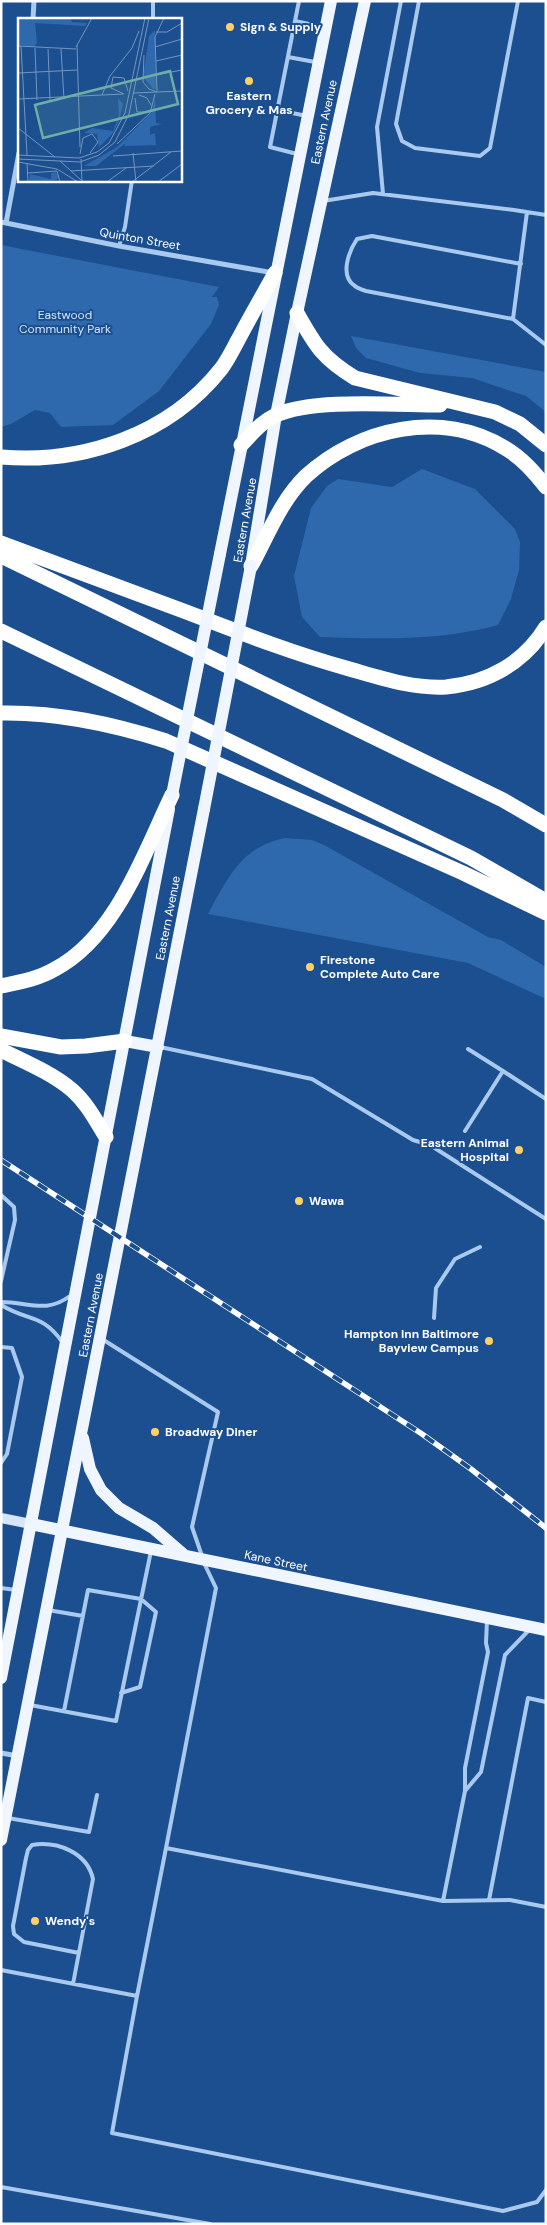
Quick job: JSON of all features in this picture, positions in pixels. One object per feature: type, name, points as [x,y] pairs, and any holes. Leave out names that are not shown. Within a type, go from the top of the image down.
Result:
[{"type":"highway","points":[[1,457],[24,459],[57,457],[92,450],[131,438],[166,419],[196,397],[222,368],[275,273]]},
{"type":"highway","points":[[297,313],[316,346],[334,365],[355,378],[495,412],[520,424],[546,445]]},
{"type":"highway","points":[[241,445],[259,426],[276,415],[300,407],[329,405],[467,405]]},
{"type":"highway","points":[[251,566],[287,499],[305,477],[332,455],[363,440],[399,429],[430,427],[460,431],[486,438],[506,448],[528,465],[546,487]]},
{"type":"highway","points":[[1,543],[271,644],[328,663],[419,686],[445,687],[463,684],[496,674],[521,658],[546,627]]},
{"type":"highway","points":[[1,556],[503,800],[546,825]]},
{"type":"highway","points":[[1,631],[472,858],[546,901]]},
{"type":"highway","points":[[1,712],[32,712],[81,719],[126,728],[166,740],[463,873],[546,913]]},
{"type":"highway","points":[[1,986],[32,980],[57,969],[80,951],[101,930],[121,900],[172,795]]},
{"type":"highway","points":[[1,1036],[61,1047],[125,1041]]},
{"type":"highway","points":[[1,1050],[49,1074],[73,1090],[106,1137]]},
{"type":"main road","name":"Eastern Avenue","points":[[1,1677],[172,795],[275,273],[331,1]]},
{"type":"main road","name":"Eastern Avenue","points":[[1,1840],[251,566],[276,415],[364,1]]},
{"type":"main road","points":[[125,1041],[158,1047]]},
{"type":"main road","points":[[82,1433],[90,1469],[101,1490],[119,1508],[153,1528],[185,1556]]},
{"type":"main road","name":"Kane Street","points":[[1,1518],[546,1630]]},
{"type":"street","points":[[33,18],[34,1]]},
{"type":"street","points":[[4,223],[18,158]]},
{"type":"street","name":"Quinton Street","points":[[4,223],[119,246],[275,273]]},
{"type":"street","points":[[1,1753],[18,1756]]},
{"type":"lane","points":[[152,18],[153,1]]},
{"type":"lane","points":[[299,1],[270,147],[300,155]]},
{"type":"lane","points":[[383,194],[377,127],[402,1]]},
{"type":"lane","points":[[419,1],[396,124],[402,141],[415,148],[480,156],[490,148],[518,1]]},
{"type":"lane","points":[[296,20],[326,27]]},
{"type":"lane","points":[[288,57],[318,63]]},
{"type":"lane","points":[[277,110],[307,116]]},
{"type":"lane","points":[[119,246],[125,227],[132,181]]},
{"type":"lane","points":[[321,201],[374,193],[546,216]]},
{"type":"lane","points":[[513,319],[527,212]]},
{"type":"lane","points":[[521,264],[372,236],[357,239],[350,250],[346,274],[354,286],[366,291],[513,319],[546,345]]},
{"type":"lane","points":[[158,1047],[312,1079],[412,1140],[430,1145],[546,1219]]},
{"type":"lane","points":[[468,1049],[546,1098]]},
{"type":"lane","points":[[465,1131],[503,1071]]},
{"type":"lane","points":[[1,1195],[14,1207],[15,1220],[1,1281]]},
{"type":"lane","points":[[434,1318],[436,1288],[455,1259],[480,1247]]},
{"type":"lane","points":[[1,1304],[17,1302],[44,1308],[61,1303],[76,1292]]},
{"type":"lane","points":[[1,1304],[14,1313],[41,1320],[54,1331],[65,1347]]},
{"type":"lane","points":[[101,1338],[218,1412],[192,1527],[203,1560],[216,1588],[112,2133],[503,2211],[537,2202],[546,2190]]},
{"type":"lane","points":[[1,1346],[12,1348],[22,1377],[8,1454],[1,1463]]},
{"type":"lane","points":[[28,1705],[116,1721],[152,1549]]},
{"type":"lane","points":[[1,1588],[18,1591]]},
{"type":"lane","points":[[64,1711],[88,1590],[141,1599],[156,1612],[140,1687],[121,1693]]},
{"type":"lane","points":[[47,1610],[83,1616]]},
{"type":"lane","points":[[443,1901],[465,1791],[465,1768],[488,1652],[486,1643],[487,1618]]},
{"type":"lane","points":[[465,1791],[481,1772],[505,1655],[532,1627]]},
{"type":"lane","points":[[488,1900],[528,1698],[546,1702]]},
{"type":"lane","points":[[6,1817],[89,1832],[97,1795]]},
{"type":"lane","points":[[73,1984],[79,1953],[93,1878],[84,1859],[74,1852],[62,1848],[32,1845],[28,1850],[26,1858],[13,1926],[14,1934],[24,1942],[79,1953]]},
{"type":"lane","points":[[166,1848],[443,1901],[510,1900],[546,1907]]},
{"type":"lane","points":[[1,1970],[137,1996]]},
{"type":"lane","points":[[1,2187],[210,2224]]},
{"type":"green space","name":"Eastwood Community Park","points":[[1,245],[219,287],[212,297],[217,297],[219,305],[211,324],[159,391],[113,425],[61,427],[50,413],[35,410],[11,424],[1,427]]},
{"type":"green space","points":[[351,336],[546,372],[546,412],[526,396],[472,378],[420,373],[366,358],[356,348]]},
{"type":"green space","points":[[422,469],[475,489],[515,529],[520,542],[519,570],[511,599],[498,625],[454,634],[409,638],[320,637],[302,617],[294,576],[311,508],[327,486],[338,479],[392,487]]},
{"type":"green space","points":[[285,838],[312,840],[324,845],[488,937],[501,940],[546,967],[546,999],[468,963],[208,914],[222,888],[247,857],[270,842]]},
{"type":"railway","points":[[1,1160],[422,1434],[471,1469],[546,1528]]},
{"type":"place","name":"Sign & Supply","points":[[230,27]]},
{"type":"place","name":"Eastern Grocery & Mas","points":[[249,81]]},
{"type":"place","name":"Firestone Complete Auto Care","points":[[310,967]]},
{"type":"place","name":"Eastern Animal Hospital","points":[[519,1150]]},
{"type":"place","name":"Wawa","points":[[299,1201]]},
{"type":"place","name":"Hampton Inn Baltimore Bayview Campus","points":[[489,1341]]},
{"type":"place","name":"Broadway Diner","points":[[155,1432]]},
{"type":"place","name":"Wendy's","points":[[35,1921]]}]
